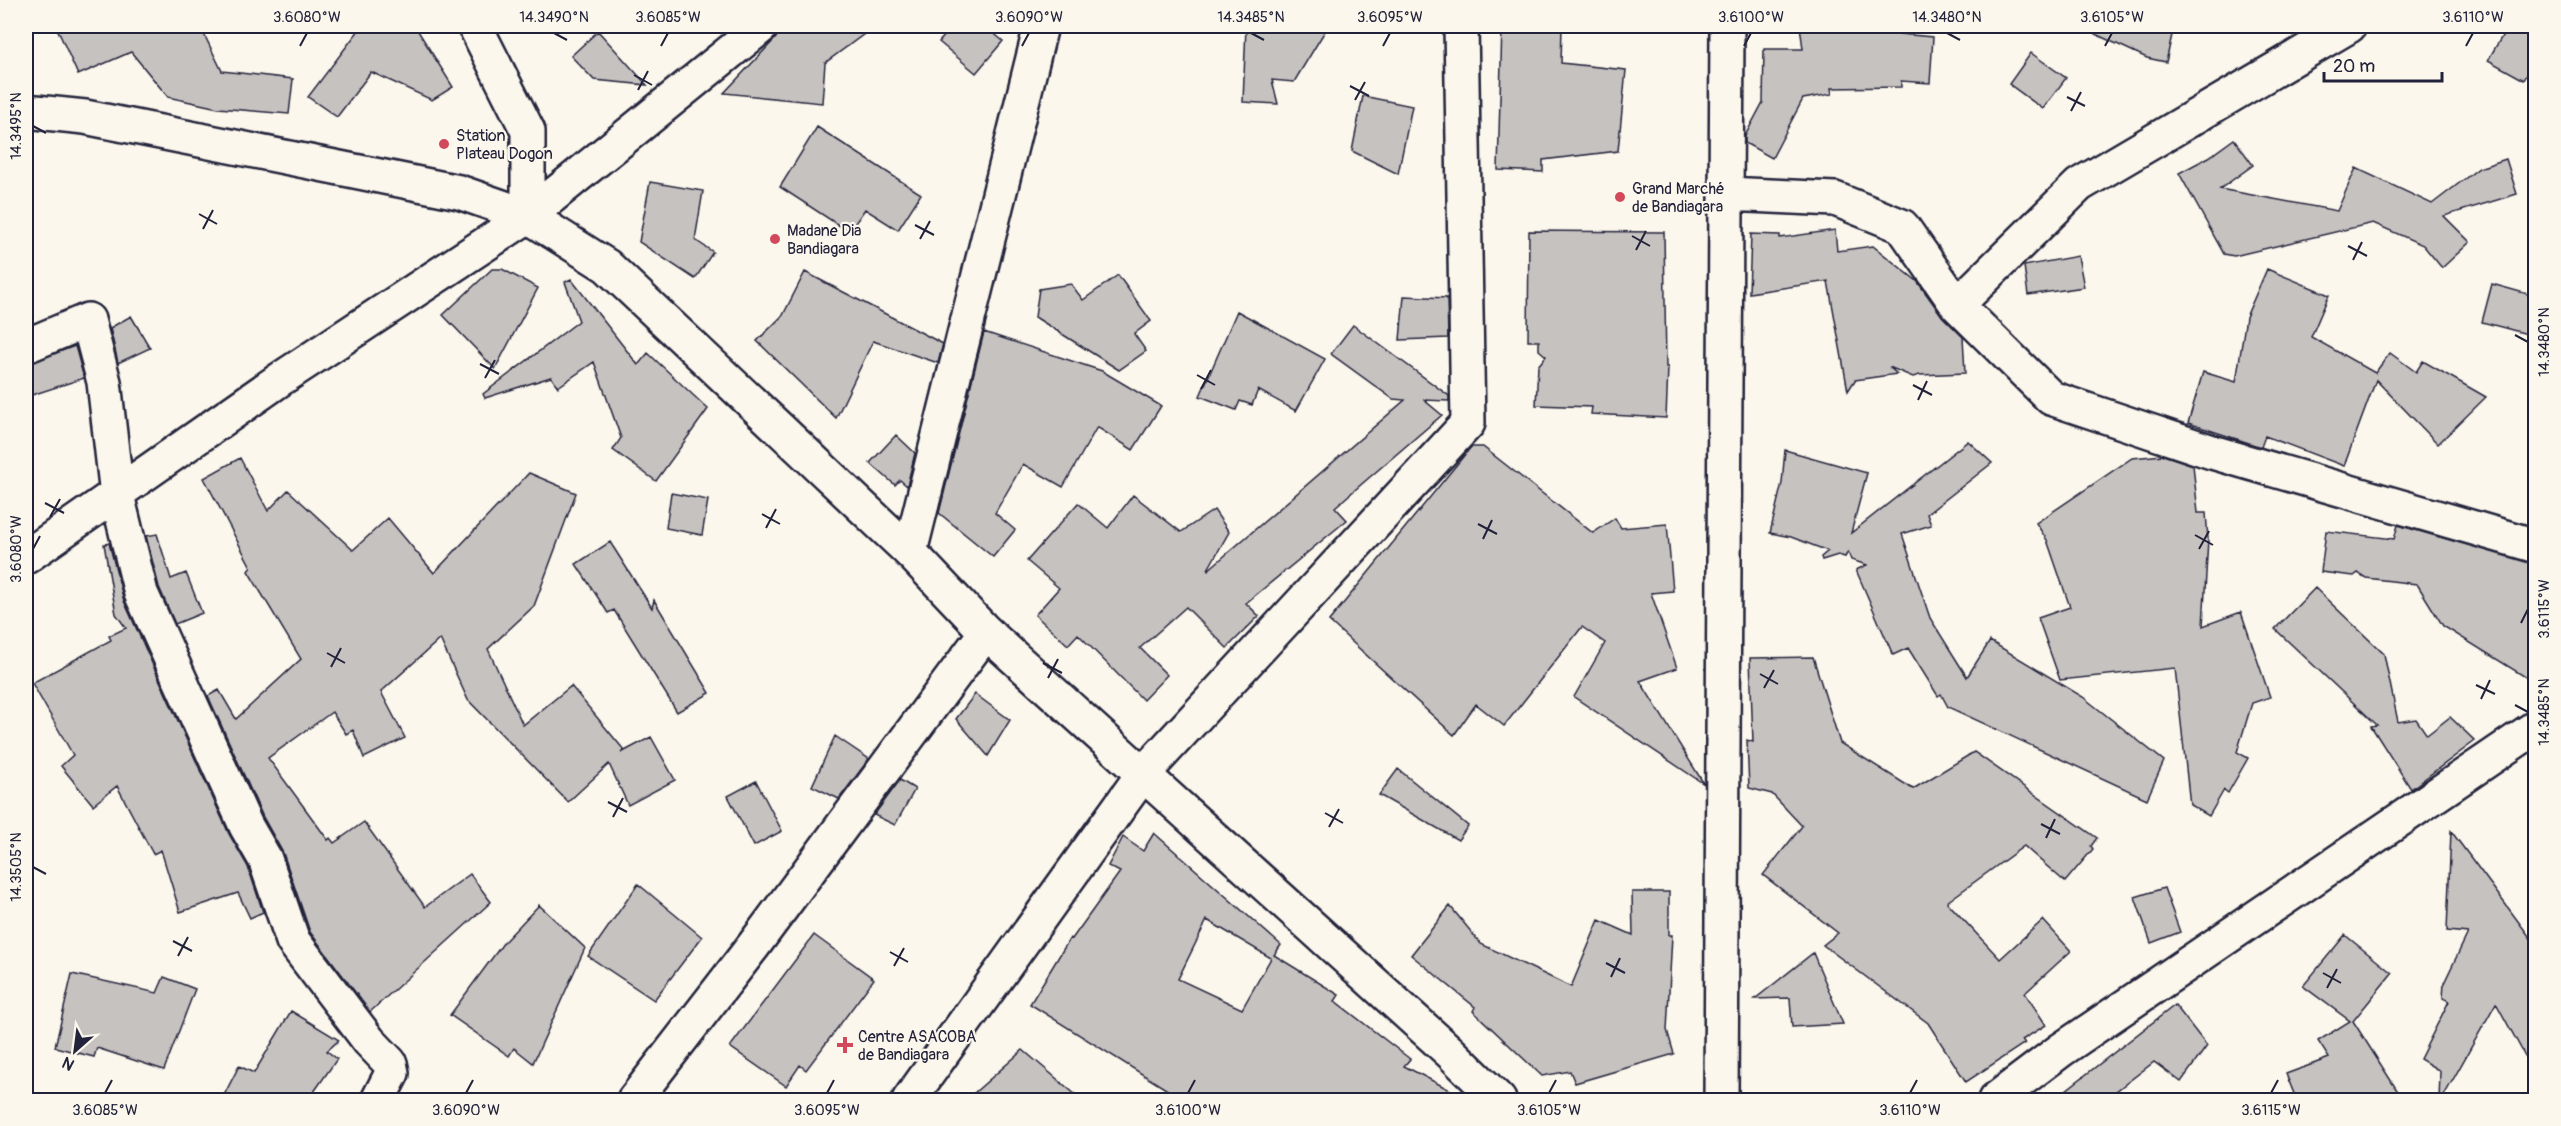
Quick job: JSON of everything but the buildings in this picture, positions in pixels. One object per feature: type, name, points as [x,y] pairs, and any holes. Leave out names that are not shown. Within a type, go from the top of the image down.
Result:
[{"type":"street","points":[[475,26],[528,131],[528,216]]},
{"type":"street","points":[[26,557],[282,378],[528,216],[762,26]]},
{"type":"street","points":[[910,552],[1041,26]]},
{"type":"street","points":[[909,1101],[1143,774],[1468,423],[1461,26]]},
{"type":"street","points":[[1721,1101],[1727,26]]},
{"type":"street","points":[[1957,306],[2079,185],[2349,26]]},
{"type":"street","points":[[26,111],[85,117],[459,192],[528,216],[607,266],[910,552],[986,632],[1441,1044],[1499,1101]]},
{"type":"street","points":[[1726,194],[1835,199],[1902,226],[1957,306],[2051,398],[2212,452],[2535,546]]},
{"type":"street","points":[[26,346],[88,320],[104,382],[117,495],[141,593],[246,826],[265,859],[293,941],[369,1041],[390,1063],[392,1073],[378,1101]]},
{"type":"street","points":[[634,1101],[754,945],[986,632]]},
{"type":"street","points":[[1995,1101],[2061,1050],[2535,727]]},
{"type":"place","name":"Station Plateau Dogon","points":[[444,144]]},
{"type":"place","name":"Grand Marché de Bandiagara","points":[[1620,197]]},
{"type":"place","name":"Madane Dia Bandiagara","points":[[775,239]]},
{"type":"place","name":"Centre ASACOBA de Bandiagara","points":[[845,1045]]}]
